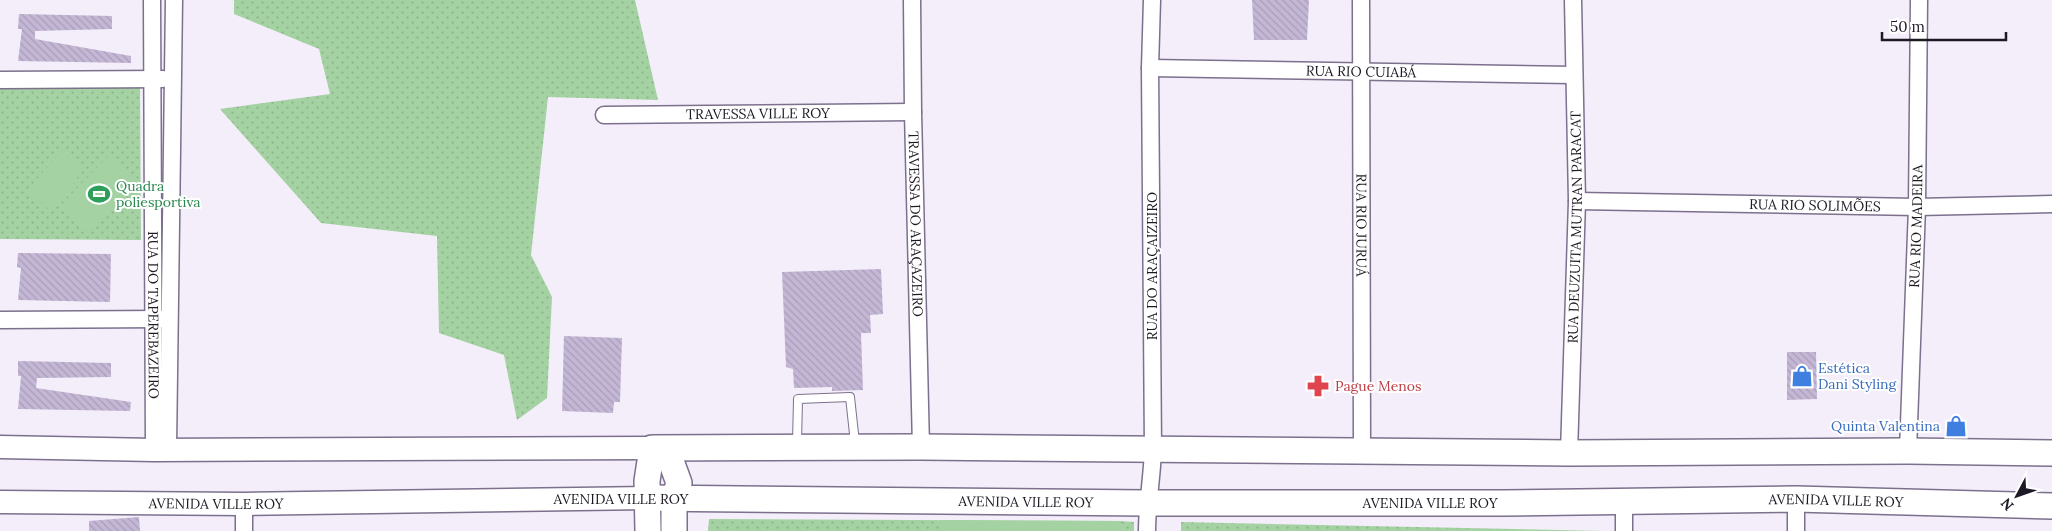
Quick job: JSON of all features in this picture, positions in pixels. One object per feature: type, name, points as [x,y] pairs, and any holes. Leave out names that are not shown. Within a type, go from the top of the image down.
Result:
[{"type":"main road","points":[[0,447],[161,449],[658,449],[921,447],[1569,453],[1908,451],[2052,453]]},
{"type":"main road","points":[[648,531],[648,472],[658,449]]},
{"type":"main road","points":[[658,449],[671,461],[679,483],[674,499],[674,531]]},
{"type":"main road","name":"AVENIDA VILLE ROY","points":[[0,502],[244,504],[648,498],[1504,503],[1796,499],[2052,506]]},
{"type":"street","name":"RUA DO TAPEREBAZEIRO","points":[[152,0],[161,319],[161,449]]},
{"type":"street","name":"RUA DO TAPEREBAZEIRO","points":[[161,319],[174,79],[174,0]]},
{"type":"street","name":"TRAVESSA DO ARAÇAZEIRO","points":[[912,0],[921,447]]},
{"type":"street","name":"RUA DO ARAÇAIZEIRO","points":[[1147,531],[1147,502],[1151,482],[1153,450],[1150,68],[1152,0]]},
{"type":"street","name":"RUA RIO JURUÁ","points":[[1361,0],[1362,450]]},
{"type":"street","name":"RUA DEUZUITA MUTRAN PARACAT","points":[[1569,453],[1577,201],[1573,0]]},
{"type":"street","name":"RUA RIO MADEIRA","points":[[1908,451],[1917,207],[1919,0]]},
{"type":"street","name":"RUA RIO CUIABÁ","points":[[1150,68],[1573,75]]},
{"type":"street","points":[[0,80],[174,79]]},
{"type":"street","name":"TRAVESSA VILLE ROY","points":[[604,114],[913,112]]},
{"type":"street","name":"RUA RIO SOLIMÕES","points":[[1577,201],[1917,207],[2052,204]]},
{"type":"street","points":[[0,320],[161,319]]},
{"type":"street","points":[[1796,499],[1796,531]]},
{"type":"street","points":[[1624,500],[1624,531]]},
{"type":"street","points":[[244,504],[244,531]]},
{"type":"lane","points":[[797,448],[798,399],[850,397],[856,447]]},
{"type":"green space","points":[[234,0],[635,0],[658,100],[548,97],[531,255],[552,297],[547,398],[517,420],[504,355],[439,333],[437,236],[321,223],[220,109],[330,94],[319,49],[234,14]]},
{"type":"green space","points":[[140,87],[141,240],[0,239],[0,88]]},
{"type":"green space","points":[[62,151],[84,170],[50,210],[27,190]]},
{"type":"green space","name":"Quadra poliesportiva","points":[[110,154],[139,181],[89,233],[60,206]]},
{"type":"green space","points":[[709,519],[1120,521],[1134,522],[1134,531],[708,531]]},
{"type":"green space","points":[[940,520],[1120,521],[1120,531],[940,531]]},
{"type":"green space","points":[[1181,522],[1603,531],[1181,531]]},
{"type":"building","points":[[1252,0],[1309,0],[1307,40],[1254,40]]},
{"type":"building","points":[[19,14],[112,16],[112,29],[35,31],[35,39],[131,56],[131,63],[18,61],[22,29],[18,29]]},
{"type":"building","points":[[18,253],[111,254],[110,302],[18,300],[21,268],[17,267]]},
{"type":"building","points":[[881,269],[883,314],[870,315],[871,333],[861,333],[863,390],[832,391],[832,387],[794,388],[793,369],[786,367],[782,272]]},
{"type":"building","points":[[564,336],[622,338],[620,402],[614,402],[613,413],[562,411]]},
{"type":"building","name":"Estética Dani Styling","points":[[1787,352],[1816,352],[1817,399],[1787,400]]},
{"type":"building","points":[[18,361],[111,363],[111,377],[37,378],[36,388],[131,402],[130,411],[18,409],[21,376],[18,376]]},
{"type":"building","points":[[139,517],[140,531],[89,531],[89,521]]},
{"type":"place","name":"Quadra poliesportiva","points":[[99,194]]},
{"type":"place","name":"Estética Dani Styling","points":[[1802,376]]},
{"type":"place","name":"Pague Menos","points":[[1318,386]]},
{"type":"place","name":"Quinta Valentina","points":[[1956,426]]}]
